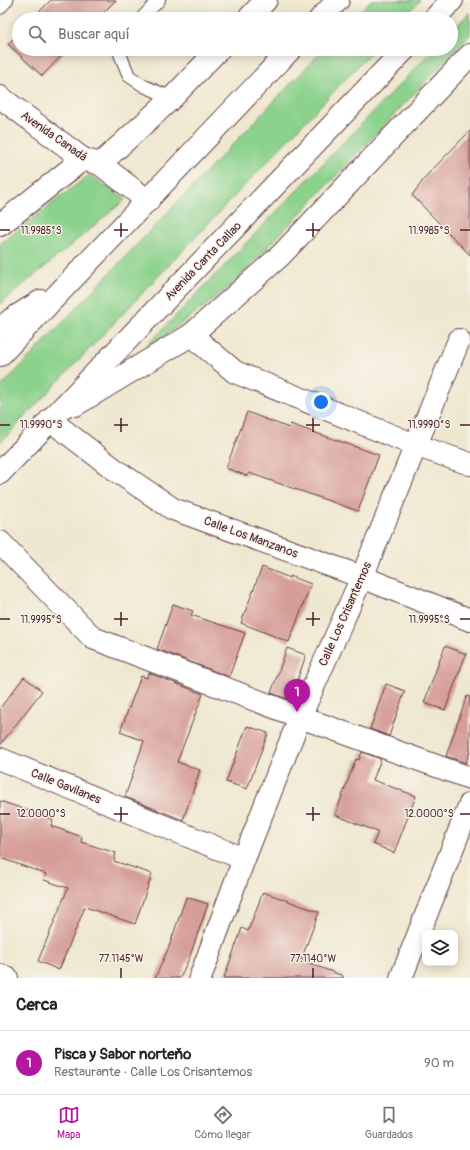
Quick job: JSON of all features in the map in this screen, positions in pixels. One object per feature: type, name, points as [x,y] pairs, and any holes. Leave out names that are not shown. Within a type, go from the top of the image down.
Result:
[{"type":"main road","points":[[255,12],[266,0]]},
{"type":"main road","points":[[311,12],[316,0]]},
{"type":"main road","points":[[327,12],[338,0]]},
{"type":"main road","points":[[441,12],[452,0]]},
{"type":"main road","points":[[50,420],[191,335],[281,255],[470,55]]},
{"type":"main road","points":[[0,225],[92,161],[172,98],[212,56]]},
{"type":"main road","points":[[0,355],[284,56]]},
{"type":"main road","name":"Avenida Canta Callao","points":[[0,473],[398,56]]},
{"type":"main road","name":"Avenida Canadá","points":[[0,97],[148,201]]},
{"type":"main road","points":[[0,329],[12,319],[68,285]]},
{"type":"main road","points":[[191,335],[235,372],[416,445],[470,464]]},
{"type":"main road","name":"Calle Los Crisantemos","points":[[200,978],[244,859],[300,718],[362,577],[459,340]]},
{"type":"main road","name":"Calle Los Manzanos","points":[[50,420],[118,472],[172,509],[362,577],[470,620]]},
{"type":"main road","points":[[0,542],[93,638],[300,718],[470,778]]},
{"type":"main road","name":"Calle Gavilanes","points":[[0,759],[244,859]]},
{"type":"main road","points":[[401,978],[470,804]]},
{"type":"main road","points":[[0,975],[7,978]]},
{"type":"lane","points":[[0,8],[8,0]]},
{"type":"lane","points":[[148,12],[159,0]]},
{"type":"lane","points":[[121,56],[129,76],[144,86],[172,98]]},
{"type":"green space","points":[[371,0],[420,0],[409,12],[360,12]]},
{"type":"green space","points":[[470,12],[470,35],[458,48],[458,25]]},
{"type":"green space","points":[[317,56],[367,56],[0,443],[0,388]]},
{"type":"green space","points":[[427,56],[450,56],[232,285],[131,362]]},
{"type":"green space","points":[[89,175],[126,199],[0,304],[0,244]]},
{"type":"building","points":[[51,0],[116,0],[104,12],[39,12]]},
{"type":"building","points":[[12,40],[12,48],[8,44]]},
{"type":"building","points":[[21,56],[61,56],[42,76]]},
{"type":"building","points":[[470,131],[470,255],[412,195],[428,174]]},
{"type":"building","points":[[247,412],[289,428],[290,424],[379,455],[358,511],[249,473],[247,476],[226,468]]},
{"type":"building","points":[[262,567],[290,578],[290,576],[311,584],[289,642],[241,623]]},
{"type":"building","points":[[173,604],[193,611],[191,615],[245,633],[229,677],[157,649]]},
{"type":"building","points":[[445,646],[466,654],[445,710],[424,703]]},
{"type":"building","points":[[287,648],[306,655],[290,700],[271,693]]},
{"type":"building","points":[[149,673],[203,694],[177,762],[200,770],[183,820],[125,797],[144,741],[120,732],[141,676],[147,678]]},
{"type":"building","points":[[24,677],[42,691],[0,745],[0,708]]},
{"type":"building","points":[[386,684],[405,691],[389,736],[370,729]]},
{"type":"building","points":[[467,696],[470,697],[470,751],[466,763],[446,756]]},
{"type":"building","points":[[247,726],[268,733],[247,789],[226,782]]},
{"type":"building","points":[[362,752],[381,759],[373,780],[416,796],[394,853],[373,844],[378,832],[335,815],[356,759],[359,760]]},
{"type":"building","points":[[0,801],[53,819],[51,826],[82,837],[81,842],[116,853],[114,861],[152,874],[135,924],[85,907],[59,970],[38,961],[68,888],[44,880],[46,874],[0,858]]},
{"type":"building","points":[[263,892],[319,912],[301,960],[343,976],[343,978],[224,978],[242,928],[248,931]]},
{"type":"building","points":[[186,897],[208,904],[190,956],[180,978],[155,978],[169,947]]},
{"type":"place","name":"Pisca y Sabor norteňo","points":[[297,712]]}]
